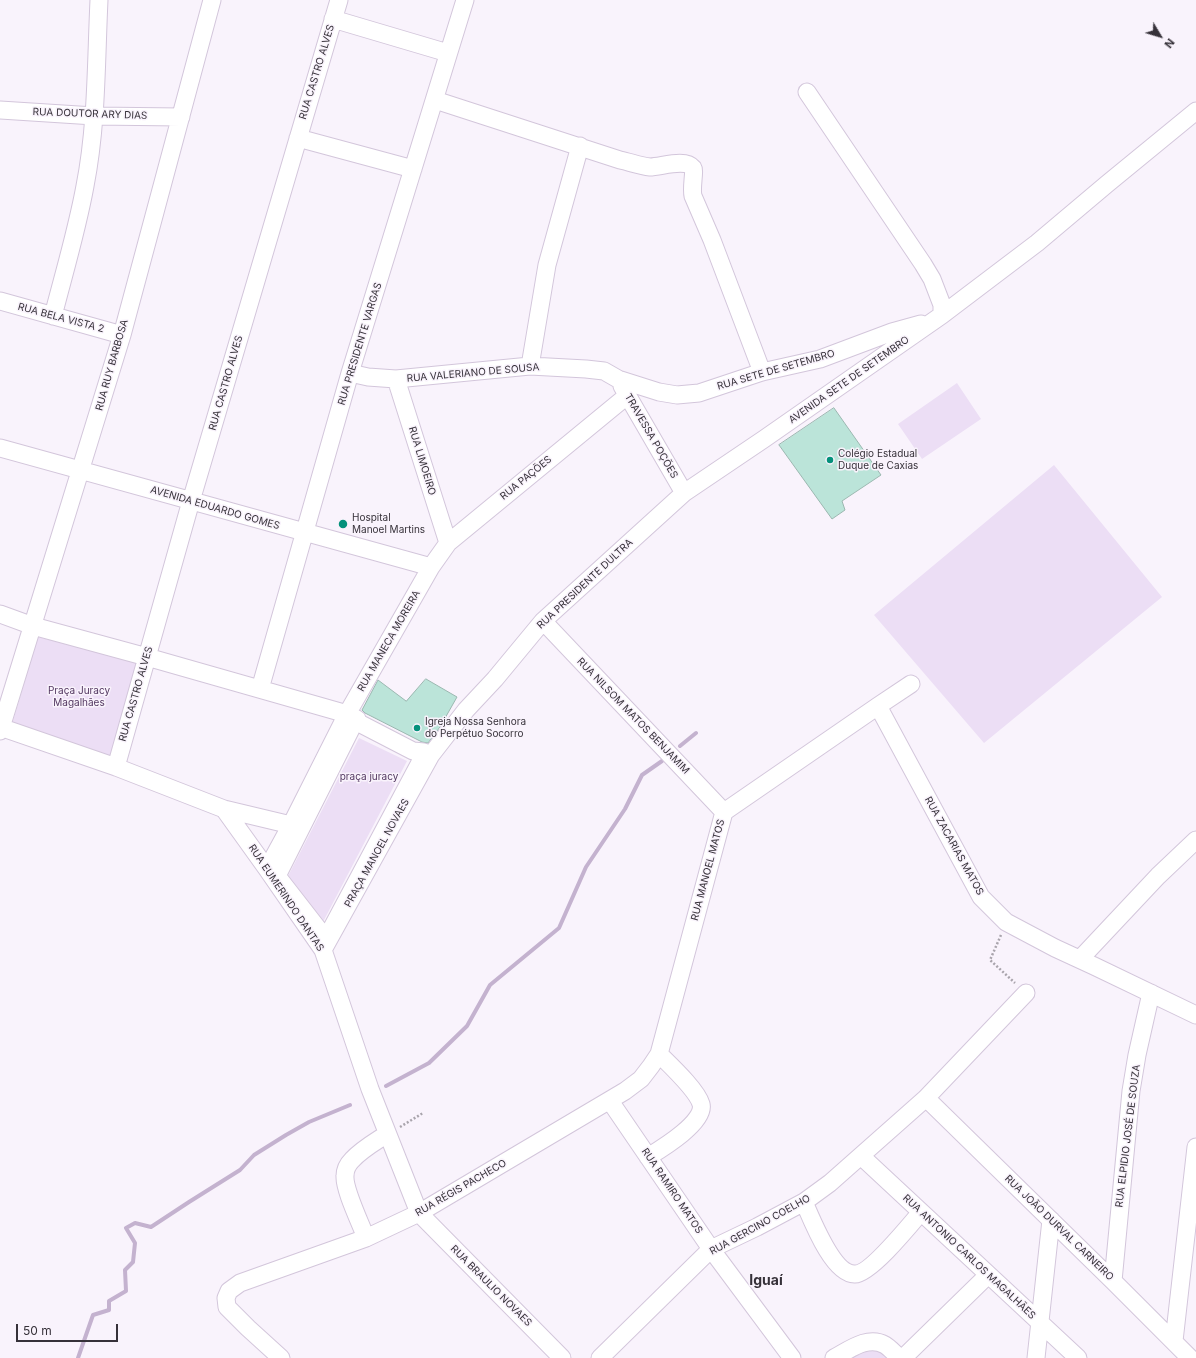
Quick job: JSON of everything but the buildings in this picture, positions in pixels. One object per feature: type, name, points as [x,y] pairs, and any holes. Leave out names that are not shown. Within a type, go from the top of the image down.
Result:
[{"type":"street","points":[[53,316],[85,185],[94,116],[99,0]]},
{"type":"street","name":"RUA RUY BARBOSA","points":[[0,728],[122,335],[212,0]]},
{"type":"street","name":"RUA CASTRO ALVES","points":[[116,767],[191,501],[339,0]]},
{"type":"street","name":"RUA PRESIDENTE VARGAS","points":[[260,689],[350,373],[465,0]]},
{"type":"street","points":[[333,19],[448,53]]},
{"type":"street","points":[[807,92],[932,279],[942,305],[937,318]]},
{"type":"street","points":[[435,100],[620,160],[656,167],[680,163],[688,165],[692,168],[694,172],[692,190],[693,196],[712,240],[762,372]]},
{"type":"street","name":"RUA DOUTOR ARY DIAS","points":[[0,110],[94,116],[181,117]]},
{"type":"street","name":"AVENIDA SETE DE SETEMBRO","points":[[764,439],[937,318],[1038,243],[1196,111]]},
{"type":"street","points":[[298,138],[413,169]]},
{"type":"street","points":[[530,366],[547,265],[580,146]]},
{"type":"street","name":"RUA BELA VISTA 2","points":[[0,301],[122,335]]},
{"type":"street","name":"RUA SETE DE SETEMBRO","points":[[618,379],[659,392],[677,395],[699,393],[762,372],[820,359],[892,332],[937,318]]},
{"type":"street","name":"RUA VALERIANO DE SOUSA","points":[[350,373],[368,377],[396,379],[530,366],[604,371],[618,379]]},
{"type":"street","name":"RUA LIMOEIRO","points":[[396,379],[448,543]]},
{"type":"street","name":"TRAVESSA POÇÕES","points":[[618,379],[684,493]]},
{"type":"street","name":"RUA PAÇÕES","points":[[431,567],[448,543],[628,395]]},
{"type":"street","name":"RUA PRESIDENTE DULTRA","points":[[427,753],[495,679],[543,621],[684,493],[764,439]]},
{"type":"street","name":"AVENIDA EDUARDO GOMES","points":[[0,448],[431,567]]},
{"type":"street","name":"RUA MANECA MOREIRA","points":[[347,714],[431,567]]},
{"type":"street","points":[[0,614],[32,626],[347,714],[427,753]]},
{"type":"street","name":"RUA NILSOM MATOS BENJAMIM","points":[[543,621],[724,812]]},
{"type":"street","name":"RUA MANOEL MATOS","points":[[659,1054],[724,812],[912,684]]},
{"type":"street","name":"RUA ZACARIAS MATOS","points":[[878,706],[981,897],[990,907],[1006,922],[1055,948],[1196,1015]]},
{"type":"street","points":[[267,869],[347,714]]},
{"type":"street","points":[[355,722],[413,751],[427,753],[423,757],[326,939],[277,876],[355,722]]},
{"type":"street","points":[[0,728],[116,767],[224,809],[291,825]]},
{"type":"street","name":"PRAÇA MANOEL NOVAES","points":[[323,950],[427,753]]},
{"type":"street","name":"RUA EUMERINDO DANTAS","points":[[224,809],[323,950],[387,1134],[419,1213]]},
{"type":"street","points":[[1080,959],[1194,845]]},
{"type":"street","name":"RUA GERCINO COELHO","points":[[600,1358],[711,1249],[804,1202],[830,1183],[926,1098],[1026,993]]},
{"type":"street","name":"RUA ELPIDIO JOSÉ DE SOUZA","points":[[1113,1280],[1131,1091],[1137,1054],[1151,993]]},
{"type":"street","points":[[648,1157],[690,1126],[700,1114],[701,1105],[694,1092],[659,1054]]},
{"type":"street","name":"RUA RÉGIS PACHECO","points":[[281,1358],[248,1328],[228,1307],[226,1298],[229,1291],[240,1283],[366,1238],[419,1213],[610,1101],[641,1079],[659,1054]]},
{"type":"street","name":"RUA JOÃO DURVAL CARNEIRO","points":[[926,1098],[1113,1280],[1190,1358]]},
{"type":"street","name":"RUA RAMIRO MATOS","points":[[610,1101],[711,1249],[792,1358]]},
{"type":"street","points":[[366,1238],[347,1189],[345,1177],[346,1169],[351,1160],[360,1152],[387,1134]]},
{"type":"street","points":[[1174,1341],[1196,1147]]},
{"type":"street","name":"RUA ANTONIO CARLOS MAGALHÃES","points":[[861,1156],[1078,1358]]},
{"type":"street","points":[[804,1202],[812,1222],[834,1260],[848,1273],[856,1274],[865,1271],[876,1262],[921,1212]]},
{"type":"street","name":"RUA BRAULIO NOVAES","points":[[419,1213],[562,1358]]},
{"type":"street","points":[[1036,1358],[1051,1220]]},
{"type":"street","points":[[834,1358],[859,1344],[874,1341],[885,1345],[901,1358],[988,1275]]},
{"type":"path","points":[[1006,922],[990,960],[1026,993]]},
{"type":"path","points":[[387,1134],[423,1114]]},
{"type":"green space","points":[[957,383],[981,419],[922,459],[898,424]]},
{"type":"green space","points":[[1054,465],[1162,597],[984,743],[874,615]]},
{"type":"green space","name":"Praça Juracy Magalhães","points":[[38,637],[138,663],[110,757],[12,724]]},
{"type":"green space","name":"praça juracy","points":[[359,738],[407,761],[323,922],[287,878]]},
{"type":"green space","points":[[877,1350],[885,1353],[889,1358],[851,1358],[865,1352]]},
{"type":"waterway","points":[[680,746],[696,733]]},
{"type":"waterway","points":[[386,1086],[429,1063],[467,1026],[490,985],[559,928],[586,867],[625,809],[642,775],[662,761]]},
{"type":"waterway","points":[[78,1358],[93,1315],[109,1310],[109,1301],[126,1291],[125,1270],[133,1262],[135,1243],[126,1228],[135,1223],[151,1227],[240,1170],[254,1155],[286,1135],[309,1122],[350,1105]]},
{"type":"place","name":"Colégio Estadual Duque de Caxias","points":[[830,460]]},
{"type":"place","name":"Hospital Manoel Martins","points":[[343,524]]},
{"type":"place","name":"Igreja Nossa Senhora do Perpétuo Socorro","points":[[417,728]]},
{"type":"district","name":"Iguaí","points":[[766,1281]]}]
